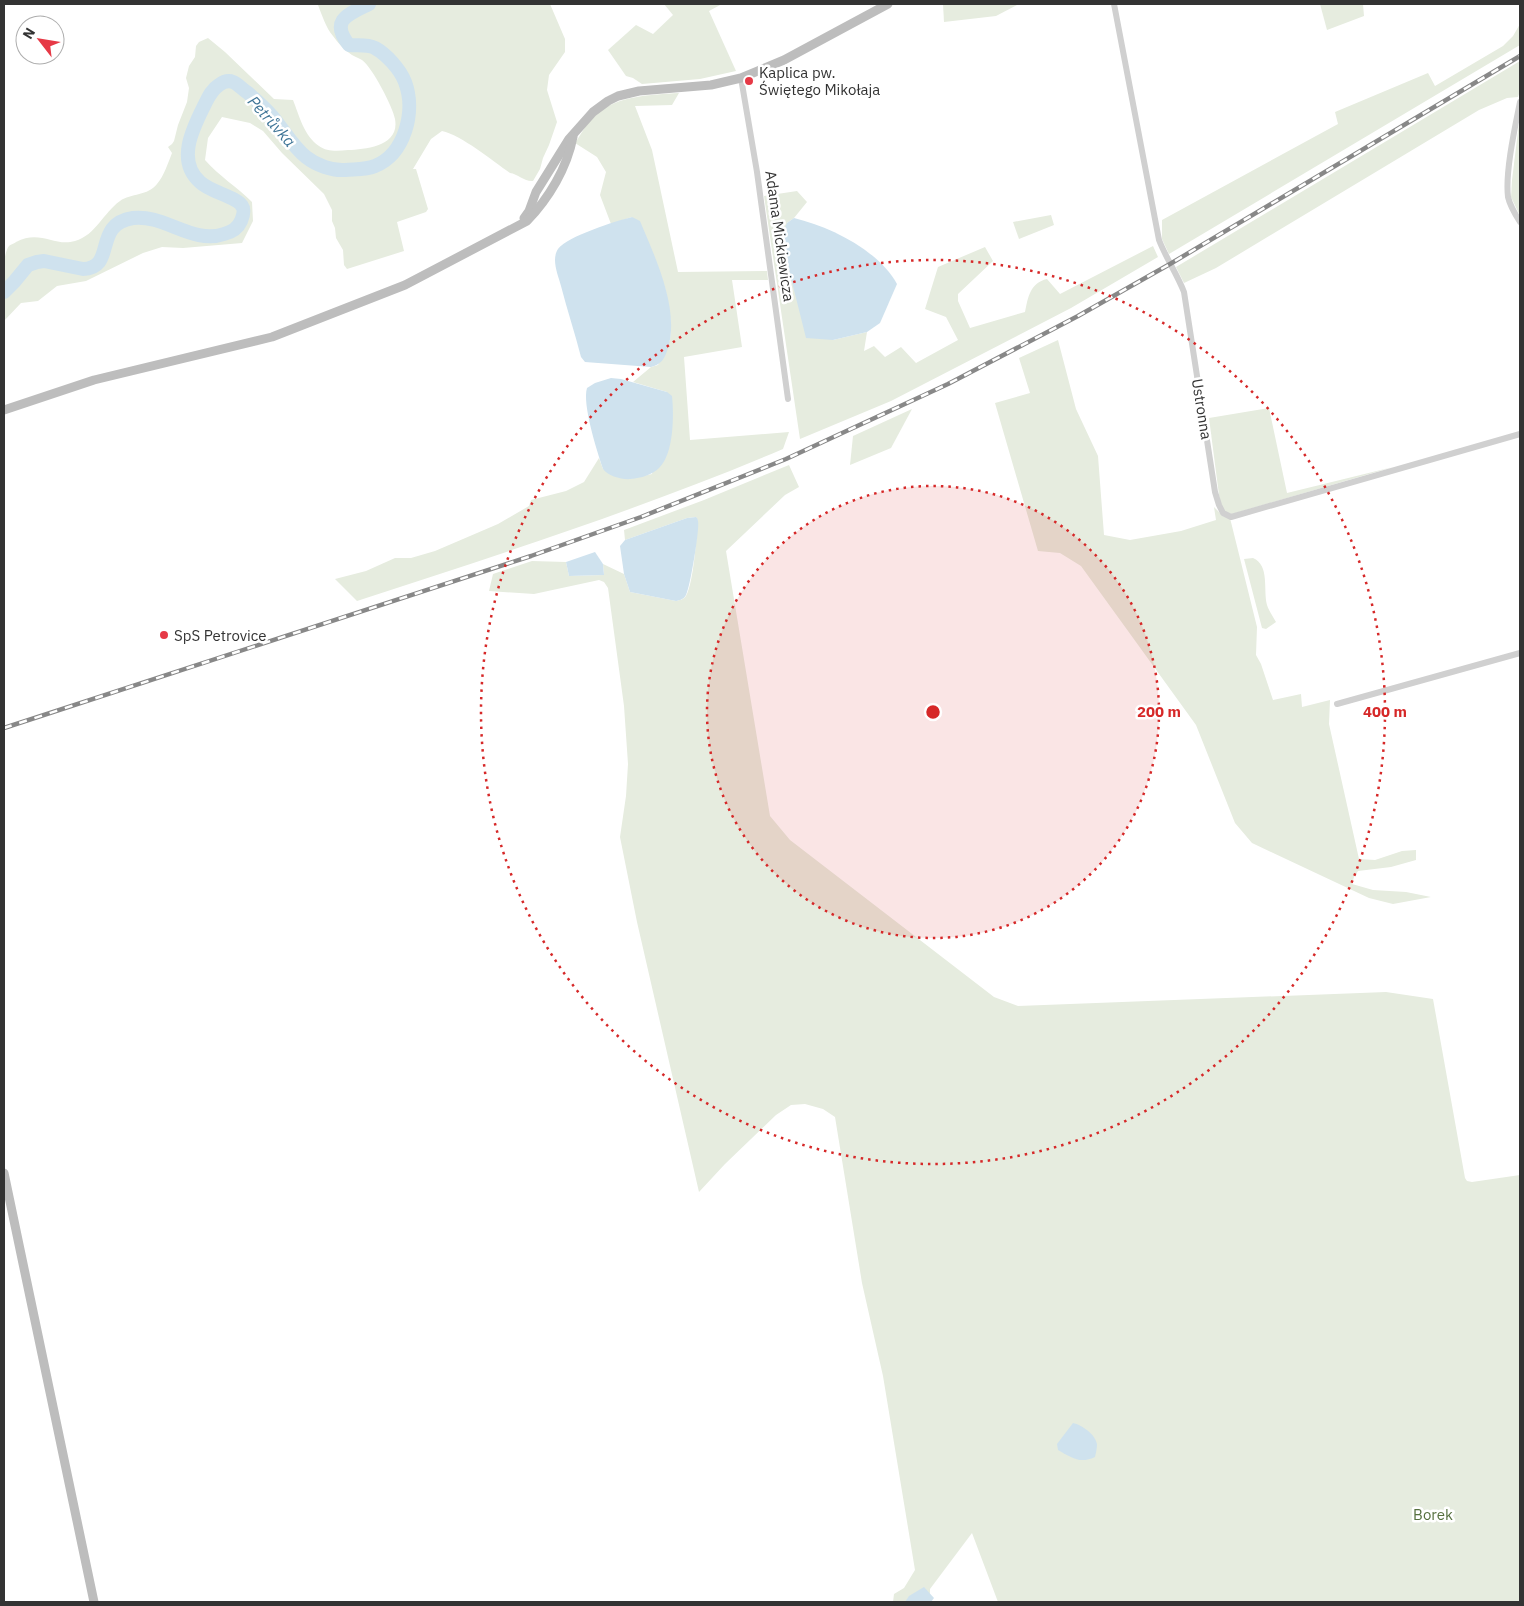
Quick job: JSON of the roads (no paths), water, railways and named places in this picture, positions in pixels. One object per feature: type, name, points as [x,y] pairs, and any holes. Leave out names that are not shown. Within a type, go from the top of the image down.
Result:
[{"type":"main road","points":[[4,410],[136,368],[272,337],[405,285],[527,221],[537,210],[561,173],[573,137],[593,112],[608,101],[618,96],[639,91],[711,85],[741,78],[784,60],[888,4]]},
{"type":"main road","points":[[4,1173],[94,1602]]},
{"type":"street","name":"Ustronna","points":[[1114,4],[1159,240],[1164,254],[1178,277],[1184,292],[1215,492],[1223,514],[1232,517],[1520,434]]},
{"type":"street","name":"Adama Mickiewicza","points":[[741,78],[757,172],[788,399]]},
{"type":"street","points":[[1520,102],[1508,180],[1509,198],[1520,222]]},
{"type":"street","points":[[1337,704],[1520,653]]},
{"type":"water","points":[[632,217],[640,221],[664,283],[671,317],[671,333],[667,352],[660,362],[651,367],[585,362],[581,357],[556,270],[556,253],[563,244],[582,234]]},
{"type":"water","points":[[794,218],[838,234],[866,251],[889,272],[897,284],[880,323],[867,332],[833,340],[806,338],[781,238],[787,223]]},
{"type":"water","points":[[611,378],[667,392],[672,396],[673,423],[668,454],[659,468],[646,476],[624,479],[612,476],[603,469],[591,428],[586,395],[587,388],[595,383]]},
{"type":"water","points":[[696,517],[698,526],[696,546],[690,581],[685,597],[676,601],[630,592],[624,574],[620,546],[625,540],[687,518]]},
{"type":"water","points":[[595,552],[603,564],[604,575],[569,576],[566,562]]},
{"type":"water","points":[[1073,1423],[1091,1433],[1096,1440],[1095,1457],[1080,1460],[1058,1450],[1057,1444]]},
{"type":"water","points":[[924,1587],[934,1598],[931,1602],[905,1602],[909,1596]]},
{"type":"waterway","name":"Petrůvka","points":[[4,292],[28,265],[37,262],[44,261],[83,269],[93,267],[103,254],[113,228],[120,222],[133,218],[156,220],[201,236],[224,234],[236,228],[243,215],[242,206],[235,200],[204,186],[193,174],[188,155],[195,124],[210,94],[224,82],[233,82],[248,93],[272,116],[301,153],[319,165],[340,170],[360,169],[375,166],[385,160],[401,142],[405,130],[409,106],[405,82],[396,67],[384,54],[372,47],[349,45],[341,29],[344,19],[369,4]]},
{"type":"railway","points":[[4,728],[531,556],[641,517],[786,459],[948,384],[1078,316],[1170,264],[1520,56]]},
{"type":"place","name":"Kaplica pw. Świętego Mikołaja","points":[[749,81]]},
{"type":"place","name":"SpS Petrovice","points":[[164,635]]},
{"type":"park label","name":"Borek","points":[[1433,1514]]}]
